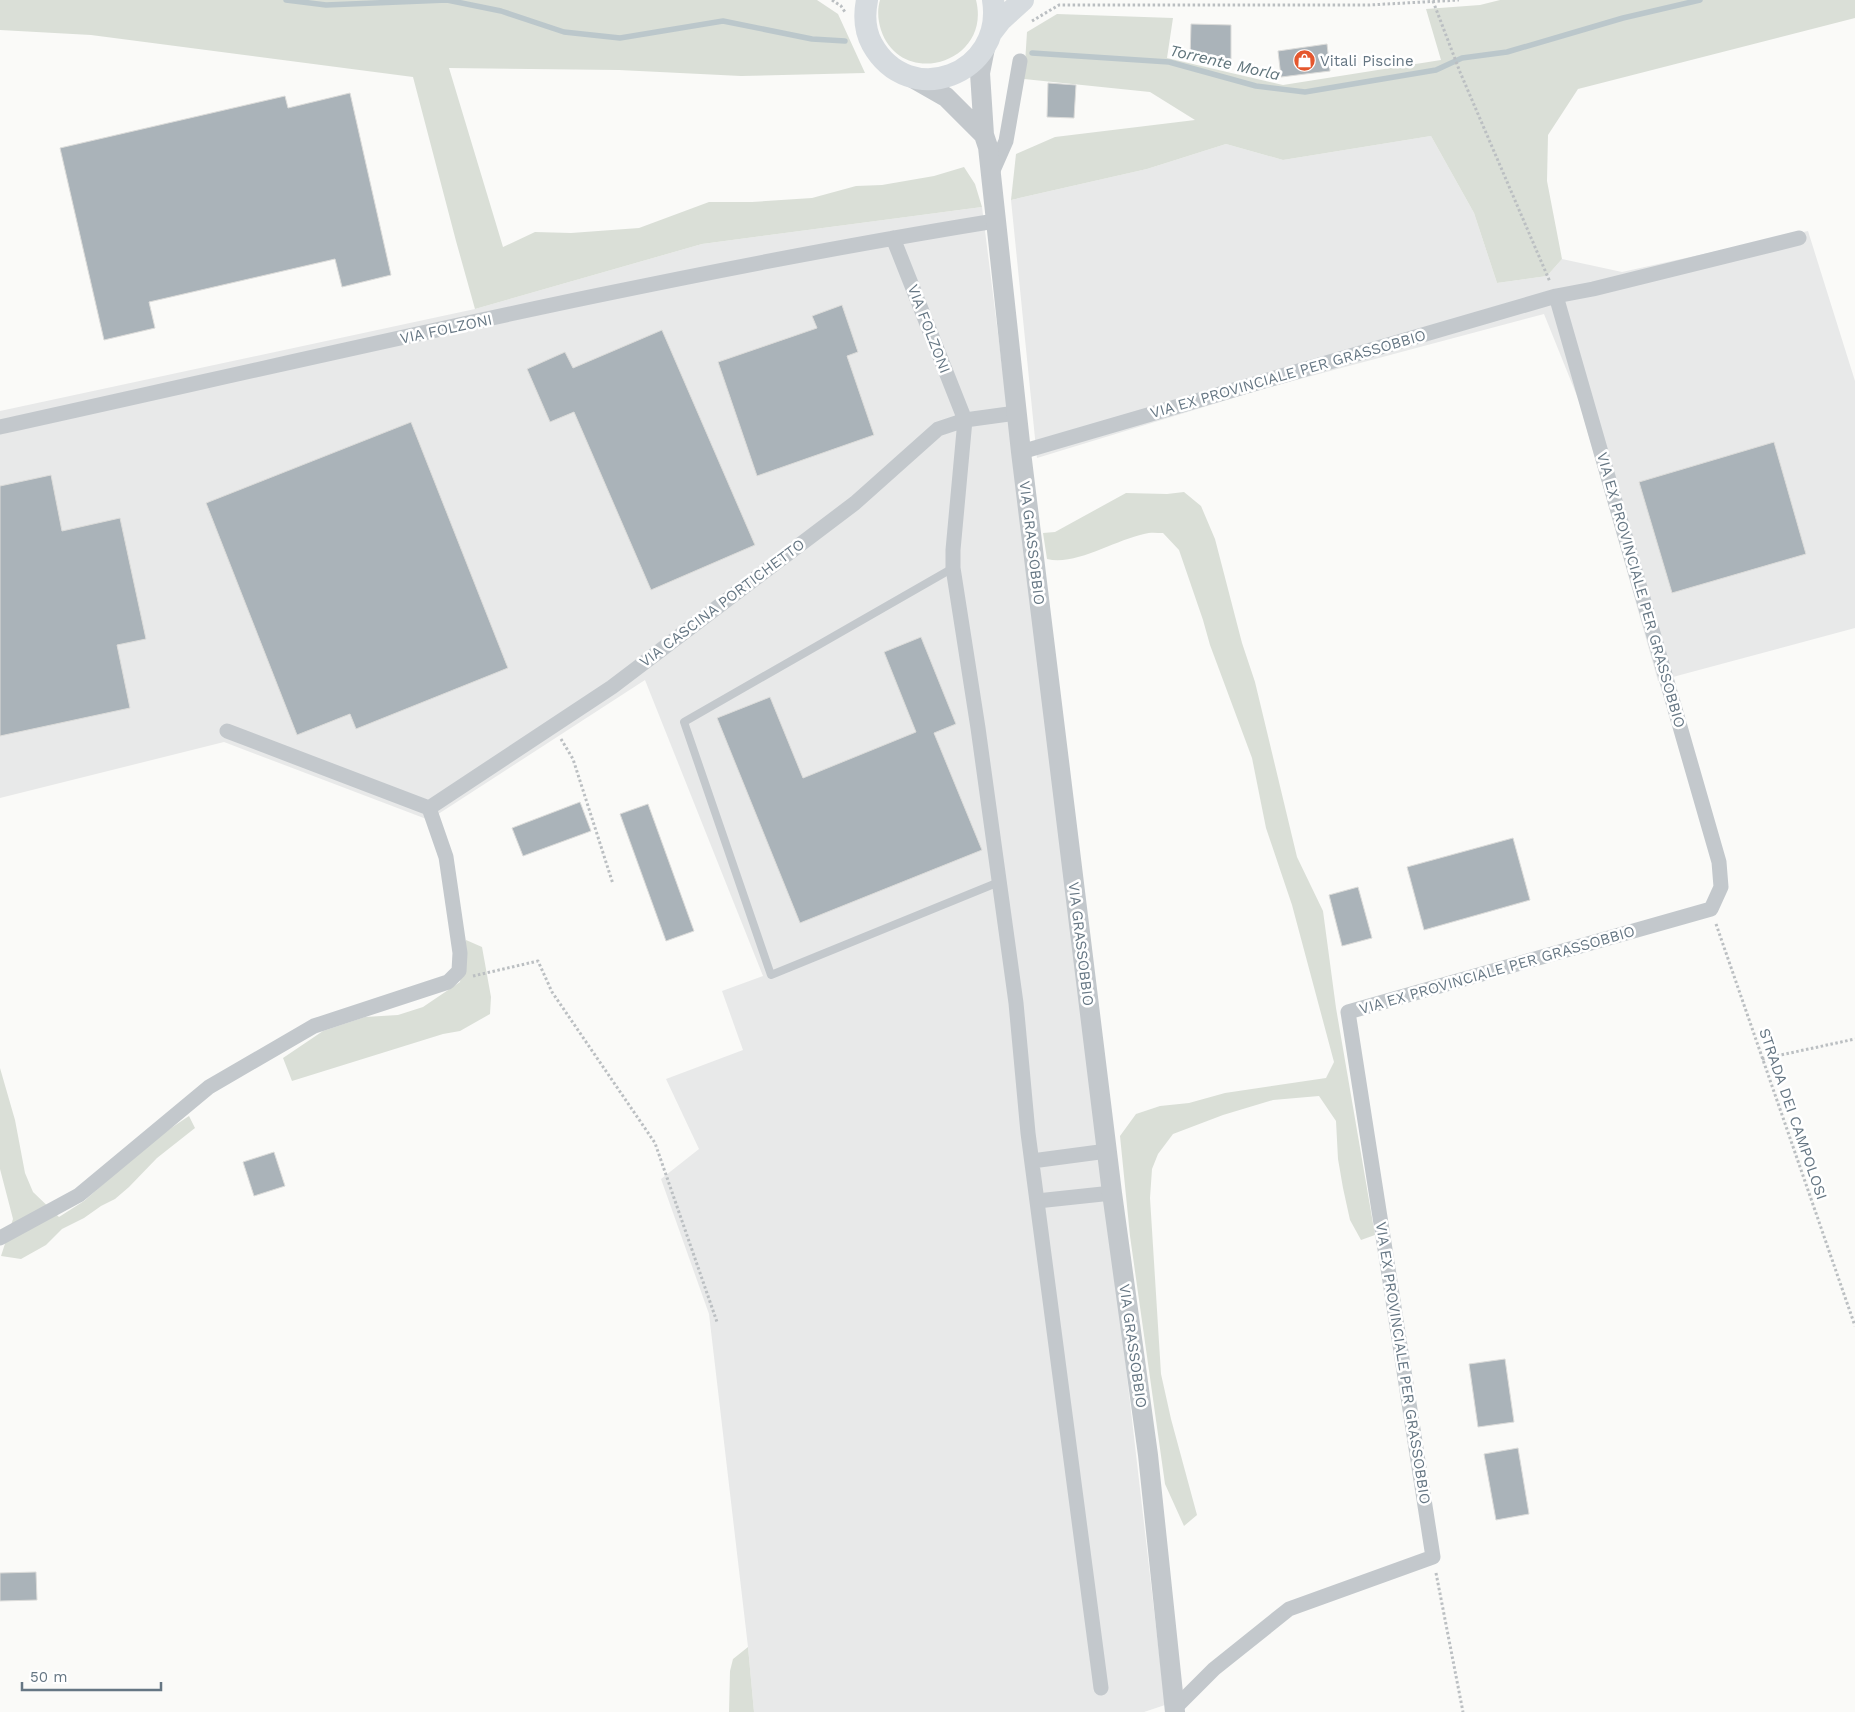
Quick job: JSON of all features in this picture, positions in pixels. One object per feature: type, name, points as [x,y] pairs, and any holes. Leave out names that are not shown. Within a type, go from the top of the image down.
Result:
[{"type":"main road","points":[[988,41],[994,22],[992,0]]},
{"type":"main road","points":[[857,7],[875,50],[891,66],[911,76],[932,79],[952,75],[971,64],[1001,20],[1023,0]]},
{"type":"street","name":"VIA GRASSOBBIO","points":[[988,41],[980,72],[984,135],[988,147],[1016,413],[1112,1193],[1148,1455],[1175,1710]]},
{"type":"street","name":"VIA GRASSOBBIO","points":[[991,176],[1006,141],[1020,61]]},
{"type":"street","points":[[911,76],[946,98],[984,135]]},
{"type":"street","name":"VIA FOLZONI","points":[[0,427],[666,281],[894,238],[995,222]]},
{"type":"street","name":"VIA FOLZONI","points":[[894,238],[965,420]]},
{"type":"street","name":"VIA EX PROVINCIALE PER GRASSOBBIO","points":[[1021,452],[1556,296],[1799,238]]},
{"type":"street","name":"VIA EX PROVINCIALE PER GRASSOBBIO","points":[[1434,1557],[1348,1012],[1711,909],[1721,887],[1719,862],[1556,296]]},
{"type":"street","name":"VIA CASCINA PORTICHETTO","points":[[429,808],[612,687],[847,509],[938,429],[965,420],[1016,413]]},
{"type":"street","points":[[965,420],[953,568],[978,728],[1016,1003],[1032,1161],[1101,1688]]},
{"type":"street","points":[[0,1238],[79,1195],[217,1082],[314,1026],[448,982],[458,971],[460,954],[446,857],[429,808],[227,731]]},
{"type":"street","points":[[1032,1161],[1107,1151]]},
{"type":"street","points":[[1037,1201],[1112,1193]]},
{"type":"street","points":[[1175,1710],[1214,1669],[1289,1609],[1434,1557]]},
{"type":"lane","points":[[953,568],[684,722],[771,975],[999,882]]},
{"type":"path","points":[[832,0],[841,6],[857,7]]},
{"type":"path","points":[[1027,24],[1059,5],[1369,5],[1459,0]]},
{"type":"path","points":[[1433,1],[1460,72],[1556,296]]},
{"type":"path","points":[[553,726],[572,759],[613,884]]},
{"type":"path","name":"STRADA DEI CAMPOLOSI","points":[[1711,909],[1855,1326]]},
{"type":"path","points":[[458,971],[472,976],[538,961],[552,992],[655,1143],[717,1322]]},
{"type":"path","points":[[1762,1059],[1855,1039]]},
{"type":"path","points":[[1434,1557],[1463,1712]]},
{"type":"shaded area","points":[[0,0],[817,0],[838,14],[865,73],[741,76],[619,70],[449,68],[503,247],[535,232],[571,233],[639,228],[709,202],[752,202],[812,198],[856,186],[882,185],[934,176],[964,167],[975,184],[982,207],[702,244],[475,309],[413,77],[91,35],[0,30]]},
{"type":"shaded area","points":[[880,0],[976,0],[977,22],[971,40],[958,53],[942,61],[924,63],[907,59],[891,49],[880,27],[878,12]]},
{"type":"shaded area","points":[[1500,0],[1855,0],[1855,18],[1578,89],[1548,135],[1547,181],[1562,259],[1547,276],[1497,283],[1474,213],[1431,136],[1283,160],[1226,144],[1147,169],[1011,200],[1016,154],[1055,137],[1195,120],[1150,92],[1024,79],[1027,32],[1057,14],[1173,18],[1167,58],[1283,85],[1441,60],[1426,9],[1480,5]]},
{"type":"shaded area","points":[[1431,136],[1474,213],[1497,283],[1547,276],[1562,259],[1622,272],[1808,231],[1855,381],[1855,628],[1658,681],[1579,401],[1544,314],[1266,388],[1037,458],[1011,200],[1147,169],[1226,144],[1283,160]]},
{"type":"shaded area","points":[[982,207],[1100,1143],[1165,1705],[1144,1712],[754,1712],[709,1314],[661,1179],[699,1149],[666,1079],[743,1050],[722,991],[763,976],[645,680],[429,820],[224,742],[0,798],[0,411],[475,309],[702,244]]},
{"type":"shaded area","points":[[1184,492],[1201,506],[1215,539],[1242,643],[1255,682],[1297,857],[1323,911],[1336,1008],[1375,1235],[1361,1240],[1350,1220],[1338,1159],[1336,1121],[1319,1096],[1273,1100],[1223,1115],[1173,1134],[1158,1154],[1152,1169],[1150,1198],[1161,1374],[1197,1515],[1184,1526],[1165,1484],[1130,1236],[1120,1136],[1136,1114],[1160,1106],[1189,1103],[1225,1093],[1326,1078],[1334,1062],[1292,905],[1266,828],[1252,758],[1210,645],[1179,550],[1163,533],[1146,533],[1083,556],[1058,560],[1047,559],[1043,533],[1055,532],[1126,493],[1167,494]]},
{"type":"shaded area","points":[[466,940],[482,947],[491,997],[490,1014],[460,1031],[443,1034],[292,1081],[283,1058],[323,1031],[365,1017],[398,1015],[423,1007],[460,982]]},
{"type":"shaded area","points":[[0,1068],[15,1120],[25,1173],[33,1192],[59,1217],[84,1201],[153,1140],[189,1116],[195,1128],[157,1158],[115,1199],[62,1229],[46,1245],[21,1259],[1,1256],[13,1219],[0,1169]]},
{"type":"shaded area","points":[[748,1647],[754,1712],[729,1712],[730,1671],[733,1659]]},
{"type":"building","points":[[1191,24],[1231,25],[1231,60],[1190,60]]},
{"type":"building","name":"Vitali Piscine","points":[[1327,44],[1330,71],[1281,77],[1278,51]]},
{"type":"building","points":[[1048,83],[1076,85],[1074,118],[1047,117]]},
{"type":"building","points":[[350,93],[391,275],[342,287],[335,259],[149,302],[155,328],[104,340],[60,148],[285,96],[288,108]]},
{"type":"building","points":[[842,305],[858,352],[847,356],[874,435],[757,476],[718,362],[817,328],[812,316]]},
{"type":"building","points":[[662,330],[755,545],[651,590],[574,412],[550,422],[527,369],[565,352],[573,368]]},
{"type":"building","points":[[411,422],[508,668],[356,729],[350,714],[297,735],[206,503]]},
{"type":"building","points":[[1774,442],[1806,554],[1672,593],[1639,482]]},
{"type":"building","points":[[51,475],[62,531],[120,518],[146,639],[117,645],[130,708],[0,736],[0,486]]},
{"type":"building","points":[[921,637],[956,724],[934,733],[982,850],[800,923],[717,718],[770,697],[803,778],[916,732],[884,652]]},
{"type":"building","points":[[580,802],[591,831],[523,856],[512,828]]},
{"type":"building","points":[[648,804],[694,931],[666,941],[620,814]]},
{"type":"building","points":[[1513,838],[1530,900],[1424,930],[1407,867]]},
{"type":"building","points":[[1358,887],[1372,938],[1342,946],[1329,895]]},
{"type":"building","points":[[274,1152],[285,1186],[254,1196],[243,1162]]},
{"type":"building","points":[[1505,1359],[1514,1422],[1478,1427],[1469,1364]]},
{"type":"building","points":[[1518,1448],[1529,1514],[1496,1520],[1484,1454]]},
{"type":"building","points":[[36,1572],[37,1600],[0,1601],[0,1573]]},
{"type":"waterway","name":"Torrente Morla","points":[[286,0],[326,5],[447,0],[501,11],[564,32],[620,38],[723,21],[812,39],[845,41]]},
{"type":"waterway","name":"Torrente Morla","points":[[1032,53],[1169,62],[1256,86],[1305,92],[1436,70],[1462,58],[1507,52],[1623,18],[1700,0]]},
{"type":"place","name":"Vitali Piscine","points":[[1304,61]]}]
